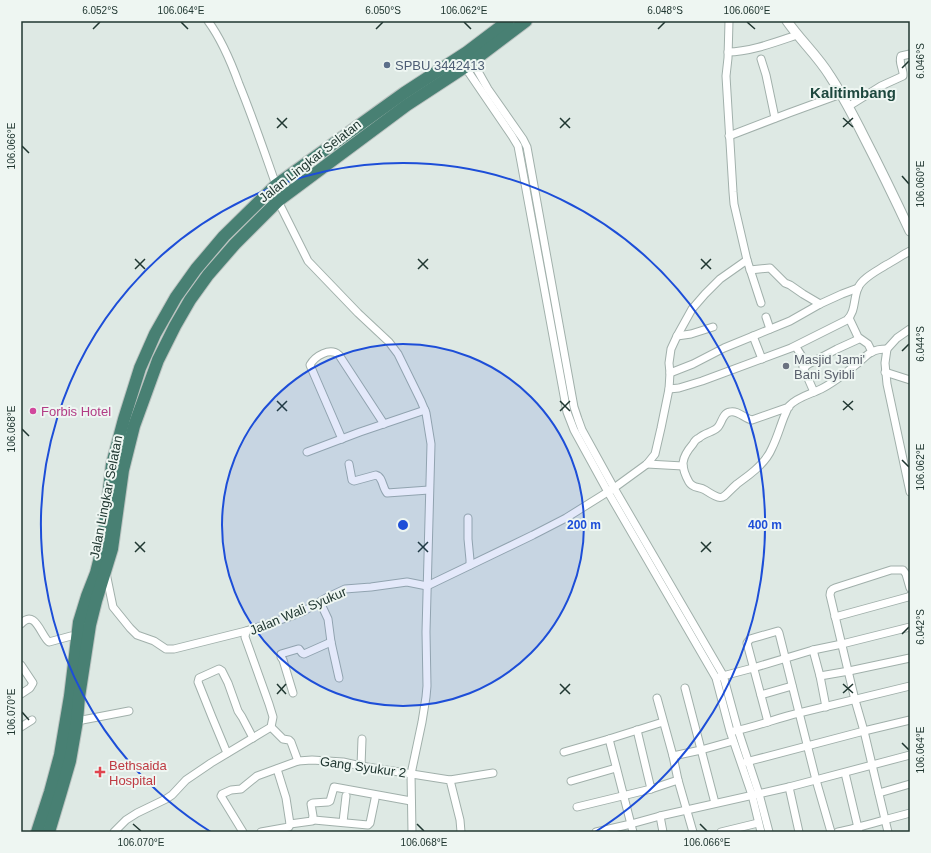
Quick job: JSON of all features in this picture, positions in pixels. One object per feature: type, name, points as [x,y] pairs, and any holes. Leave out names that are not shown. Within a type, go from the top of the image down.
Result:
[{"type":"highway","name":"Jalan Lingkar Selatan","points":[[101,574],[102,548],[112,464],[130,397],[140,368],[155,334],[176,297],[224,236],[276,185],[404,93],[467,59],[508,21]]},
{"type":"highway","name":"Jalan Lingkar Selatan","points":[[49,832],[70,761],[76,721],[74,696],[79,622],[92,599],[112,549],[123,470],[134,426],[158,360],[190,300],[208,275],[235,244],[278,201],[467,59],[526,21]]},
{"type":"highway","name":"Jalan Lingkar Selatan","points":[[37,832],[50,792],[74,696]]},
{"type":"street","points":[[729,21],[726,76],[734,204],[747,260],[761,302]]},
{"type":"street","points":[[787,21],[821,63],[849,106],[910,231]]},
{"type":"street","points":[[210,22],[228,54],[252,116],[276,185]]},
{"type":"street","points":[[728,52],[737,52],[778,42],[797,35]]},
{"type":"street","points":[[849,106],[880,86],[902,77],[904,73],[900,58],[901,56],[910,54]]},
{"type":"street","points":[[467,59],[523,139],[527,147],[574,407],[582,430],[611,490],[696,645],[719,676]]},
{"type":"street","points":[[761,59],[775,118]]},
{"type":"street","points":[[729,136],[841,94]]},
{"type":"street","points":[[278,201],[308,261],[358,313],[389,342],[398,354],[425,410],[431,444],[426,632],[427,672],[426,697],[411,774],[412,832]]},
{"type":"street","points":[[669,389],[679,388],[702,381],[796,346],[847,320],[853,311],[858,288],[865,279],[875,271],[884,267],[910,250]]},
{"type":"street","points":[[427,586],[566,518],[611,490],[647,464],[655,454],[669,389],[670,349],[692,309],[720,279],[747,260]]},
{"type":"street","points":[[750,270],[770,268],[785,283],[820,304]]},
{"type":"street","points":[[670,373],[693,364],[724,348],[770,328],[790,321],[820,304],[858,288]]},
{"type":"street","points":[[766,316],[770,328]]},
{"type":"street","points":[[849,318],[859,339],[868,344],[872,352]]},
{"type":"street","points":[[677,336],[691,334],[713,327]]},
{"type":"street","points":[[789,406],[768,456],[750,475],[736,485],[724,497],[719,498],[703,488],[694,487],[690,483],[682,466],[684,455],[699,438],[717,428],[728,413],[736,412],[752,420],[789,406],[807,394],[830,384],[872,352],[884,349],[910,329]]},
{"type":"street","points":[[753,336],[762,359]]},
{"type":"street","points":[[805,366],[859,339]]},
{"type":"street","points":[[796,346],[801,355],[800,356],[814,392]]},
{"type":"street","points":[[884,349],[885,372],[910,492]]},
{"type":"street","points":[[342,439],[310,365],[313,360],[325,352],[333,352],[339,355],[384,424]]},
{"type":"street","points":[[885,372],[910,380]]},
{"type":"street","points":[[307,452],[425,410]]},
{"type":"street","points":[[349,464],[352,480],[356,481],[378,475],[388,493],[430,490]]},
{"type":"street","points":[[647,464],[682,466]]},
{"type":"street","points":[[611,490],[704,641],[719,676],[734,731],[749,761],[756,794],[769,832]]},
{"type":"street","points":[[468,518],[470,565]]},
{"type":"street","points":[[888,832],[830,592],[833,589],[891,570],[903,570],[906,574],[910,588]]},
{"type":"street","points":[[101,574],[113,607],[120,617],[137,635],[154,641],[166,649],[174,649],[246,631]]},
{"type":"street","name":"Jalan Wali Syukur","points":[[271,727],[272,717],[269,704],[245,637],[246,631],[304,611],[326,598],[346,589],[407,582],[427,586]]},
{"type":"street","points":[[835,617],[910,596]]},
{"type":"street","points":[[320,602],[328,619],[331,642],[339,678]]},
{"type":"street","points":[[22,621],[30,619],[33,620],[38,625],[46,640],[49,642],[71,636]]},
{"type":"street","points":[[719,676],[753,668],[813,650],[910,627]]},
{"type":"street","points":[[768,722],[747,642],[750,639],[777,631],[779,632],[786,658],[816,780],[831,832]]},
{"type":"street","points":[[696,645],[704,641]]},
{"type":"street","points":[[292,693],[281,654],[299,649],[304,654],[331,642]]},
{"type":"street","points":[[813,650],[826,707]]},
{"type":"street","points":[[820,676],[910,658]]},
{"type":"street","points":[[21,665],[33,683],[30,688],[21,694]]},
{"type":"street","points":[[227,753],[198,682],[199,678],[218,669],[222,671],[238,710],[253,738]]},
{"type":"street","points":[[761,695],[792,686]]},
{"type":"street","points":[[734,731],[799,713],[910,686]]},
{"type":"street","points":[[685,688],[715,803]]},
{"type":"street","points":[[657,698],[693,832]]},
{"type":"street","points":[[76,721],[129,711]]},
{"type":"street","points":[[21,727],[32,720]]},
{"type":"street","points":[[741,764],[808,745],[910,720]]},
{"type":"street","points":[[564,752],[663,722]]},
{"type":"street","points":[[114,832],[126,820],[143,809],[166,799],[172,795],[186,780],[227,753],[271,727],[283,739],[291,742],[298,761]]},
{"type":"street","points":[[637,730],[651,789]]},
{"type":"street","points":[[734,731],[733,740],[741,764],[756,794],[758,823],[761,832]]},
{"type":"street","points":[[361,766],[362,739]]},
{"type":"street","points":[[609,739],[633,832]]},
{"type":"street","points":[[673,756],[701,750],[733,740]]},
{"type":"street","points":[[596,832],[687,809],[789,787],[910,755]]},
{"type":"street","name":"Gang Syukur 2","points":[[243,832],[227,807],[221,796],[222,794],[230,790],[241,789],[257,776],[298,761],[331,761],[450,780],[493,773]]},
{"type":"street","points":[[571,781],[616,768]]},
{"type":"street","points":[[277,769],[286,798],[290,824]]},
{"type":"street","points":[[844,773],[858,830]]},
{"type":"street","points":[[450,780],[460,820],[461,832]]},
{"type":"street","points":[[577,807],[651,789],[678,780]]},
{"type":"street","points":[[879,793],[910,784]]},
{"type":"street","points":[[261,832],[288,827],[290,824],[312,821],[313,816],[311,804],[328,802],[334,787],[411,801]]},
{"type":"street","points":[[789,787],[800,832]]},
{"type":"street","points":[[343,822],[346,796]]},
{"type":"street","points":[[314,820],[343,822],[361,829],[370,823],[375,799]]},
{"type":"street","points":[[838,832],[858,830],[885,819],[910,813]]},
{"type":"street","points":[[660,816],[664,832]]},
{"type":"street","points":[[721,832],[758,823]]},
{"type":"place","name":"SPBU 3442413","points":[[387,65]]},
{"type":"place","name":"Masjid Jami' Bani Syibli","points":[[786,366]]},
{"type":"place","name":"Forbis Hotel","points":[[33,411]]},
{"type":"place","name":"Bethsaida Hospital","points":[[100,772]]},
{"type":"district","name":"Kalitimbang","points":[[853,92]]}]
